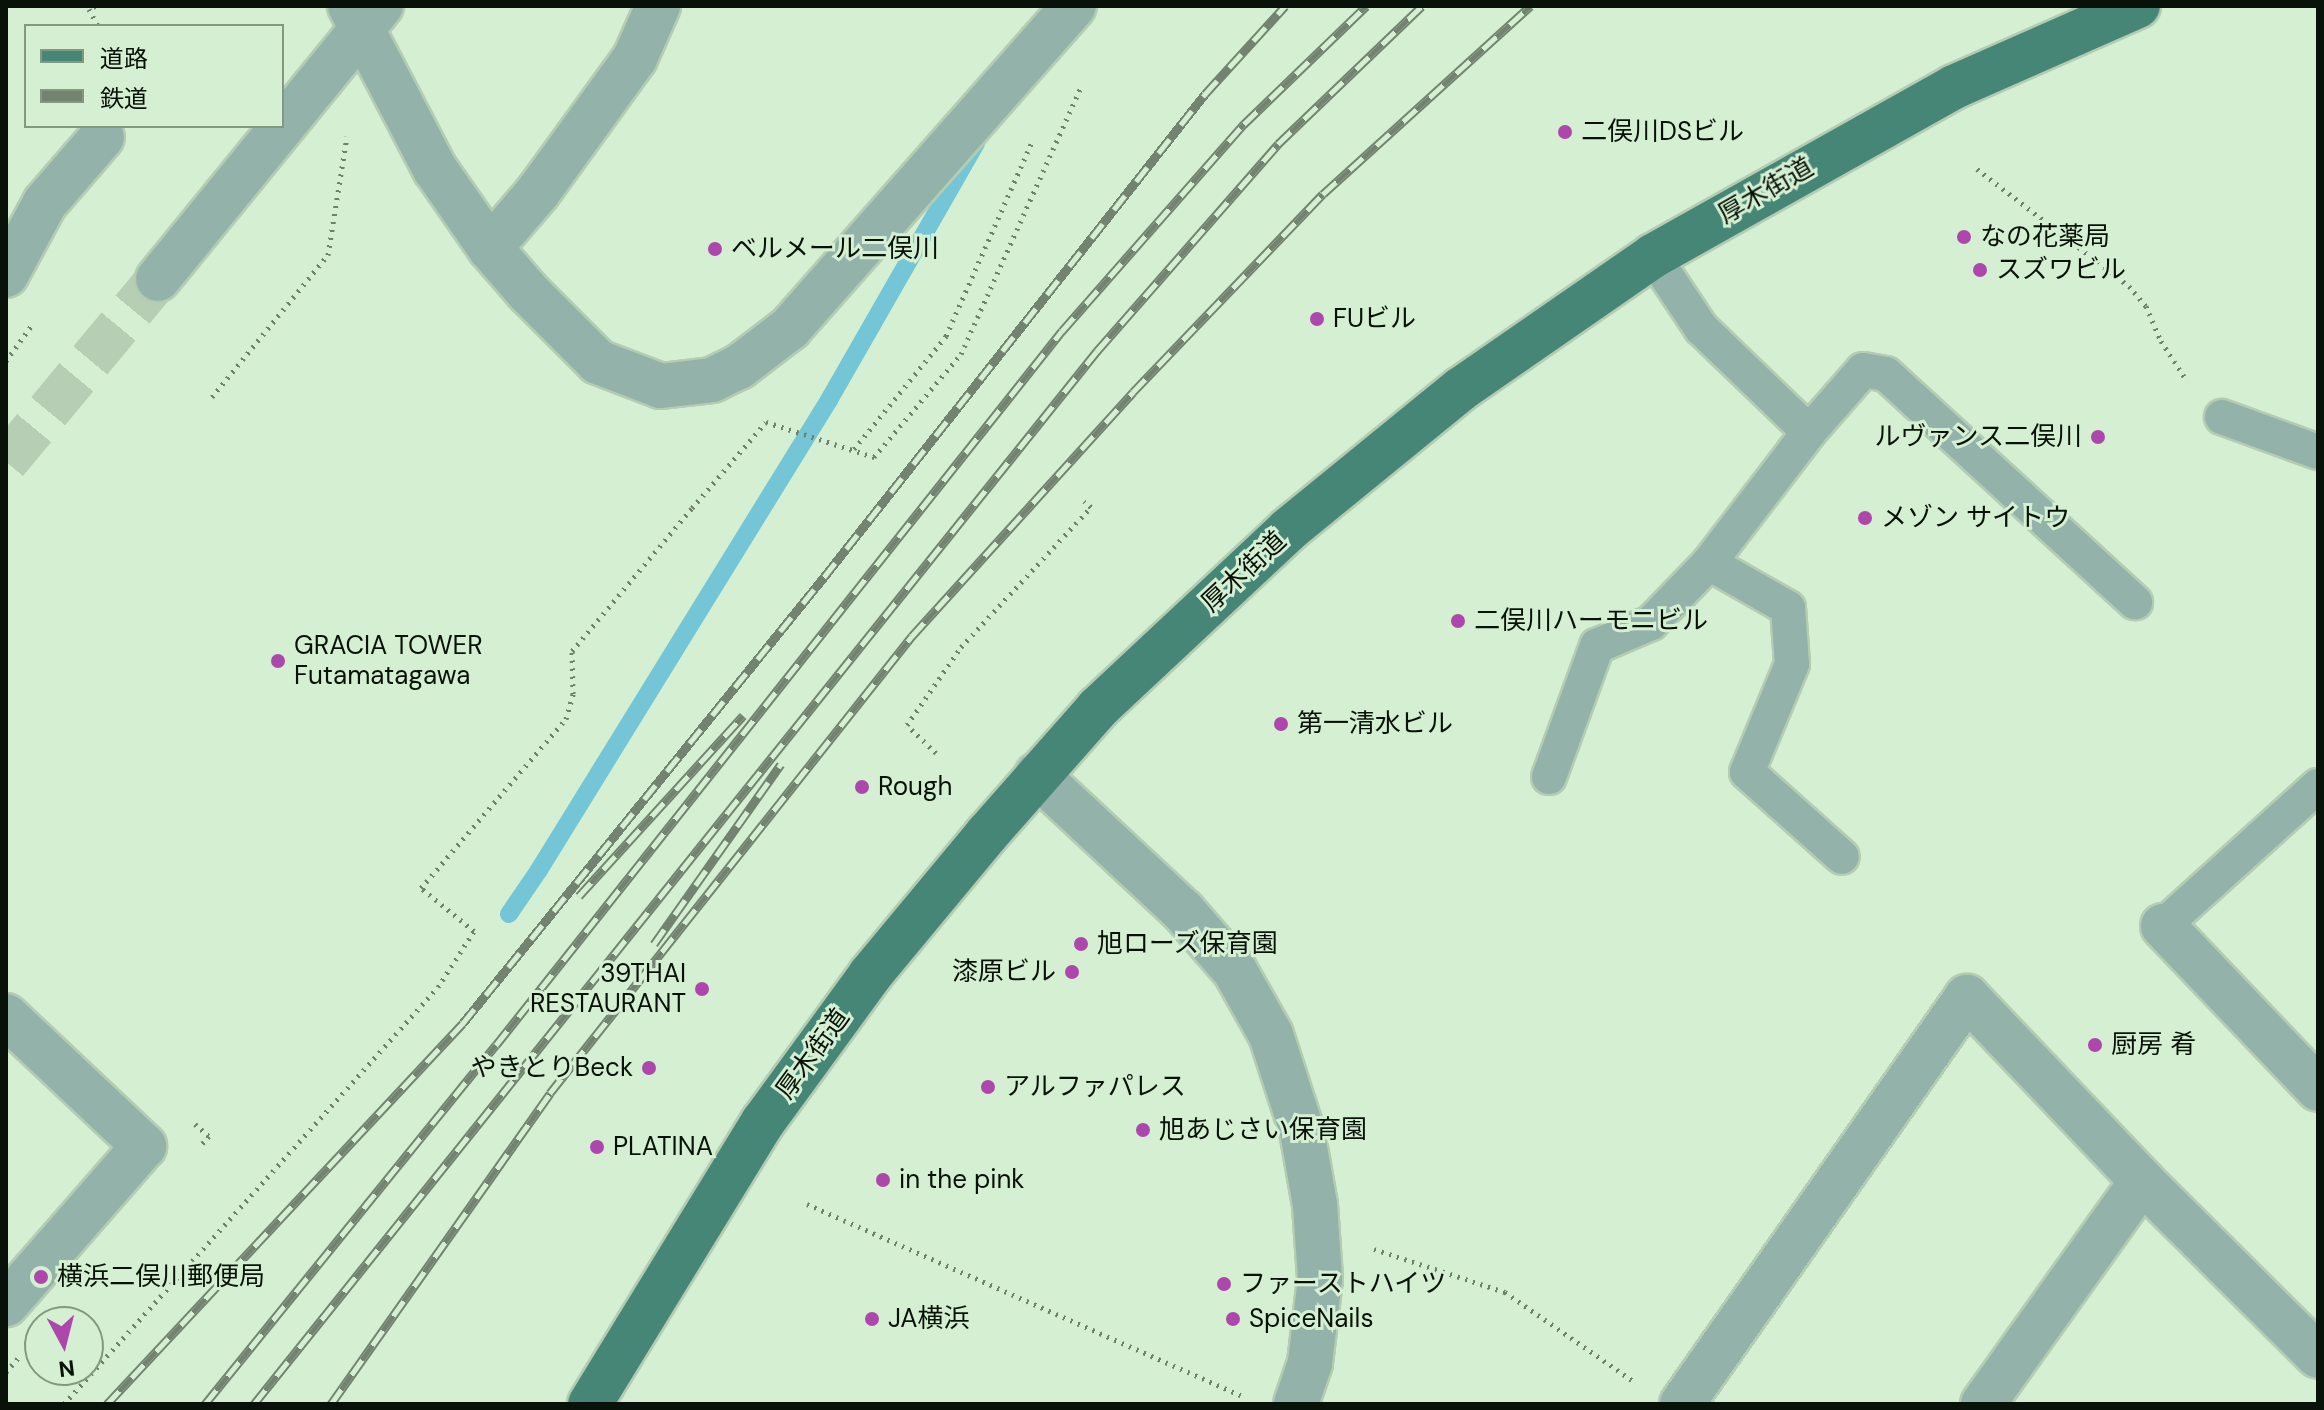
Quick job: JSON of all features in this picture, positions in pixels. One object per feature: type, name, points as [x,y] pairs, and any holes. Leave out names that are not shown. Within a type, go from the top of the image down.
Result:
[{"type":"main road","name":"厚木街道","points":[[590,1404],[763,1122],[870,975],[1037,775],[1098,708],[1288,530],[1461,389],[1653,256],[1954,87],[2138,6]]},
{"type":"street","points":[[490,248],[538,192],[635,58],[658,6]]},
{"type":"street","points":[[284,116],[364,13],[435,169],[490,248],[598,362],[661,386],[712,380],[739,367],[790,328],[1074,6]]},
{"type":"street","points":[[158,279],[275,128]]},
{"type":"street","points":[[6,275],[45,203],[102,137]]},
{"type":"street","points":[[1037,775],[1183,911],[1235,971],[1271,1035],[1302,1131],[1315,1205],[1320,1279],[1310,1363],[1296,1404]]},
{"type":"street","points":[[2163,926],[2318,1089]]},
{"type":"street","points":[[1662,1396],[1967,997],[2142,1181],[2318,1356]]},
{"type":"street","points":[[6,1016],[144,1146],[6,1304]]},
{"type":"street","points":[[1983,1404],[2142,1181]]},
{"type":"lane","points":[[1653,256],[1701,328],[1809,432]]},
{"type":"lane","points":[[1549,777],[1597,646],[1651,623],[1709,563],[1809,432],[1863,370],[1886,374],[2135,602]]},
{"type":"lane","points":[[2222,417],[2318,452]]},
{"type":"lane","points":[[1709,563],[1788,608],[1792,664],[1747,772],[1842,857]]},
{"type":"lane","points":[[2163,926],[2318,786]]},
{"type":"path","points":[[95,6],[89,9],[97,24]]},
{"type":"path","points":[[64,1404],[438,987],[474,931],[421,888],[566,719],[573,694],[572,651],[766,422],[874,457],[961,354],[1085,76]]},
{"type":"path","points":[[212,397],[328,255],[348,128]]},
{"type":"path","points":[[854,449],[946,336],[1035,135]]},
{"type":"path","points":[[1977,169],[2129,286],[2146,306],[2161,341],[2200,402],[2222,417]]},
{"type":"path","points":[[936,753],[907,725],[961,647],[1091,507],[1084,501]]},
{"type":"path","points":[[807,1204],[1242,1395]]},
{"type":"path","points":[[1368,1247],[1505,1292],[1662,1396]]},
{"type":"waterway","points":[[509,914],[829,400],[976,143]]},
{"type":"tunnel","points":[[6,462],[158,279]]},
{"type":"railway","points":[[107,1404],[463,1023],[824,577],[1205,94],[1285,6]]},
{"type":"railway","points":[[205,1404],[496,1045],[1062,331],[1244,124],[1366,6]]},
{"type":"railway","points":[[254,1404],[1097,351],[1278,144],[1422,6]]},
{"type":"railway","points":[[331,1404],[550,1093],[912,636],[1133,392],[1323,194],[1530,6]]},
{"type":"railway","points":[[579,896],[743,716]]},
{"type":"railway","points":[[654,944],[781,764]]},
{"type":"place","name":"二俣川DSビル","points":[[1565,132]]},
{"type":"place","name":"なの花薬局","points":[[1964,237]]},
{"type":"place","name":"ベルメール二俣川","points":[[715,249]]},
{"type":"place","name":"スズワビル","points":[[1980,270]]},
{"type":"place","name":"FUビル","points":[[1317,319]]},
{"type":"place","name":"ルヴァンス二俣川","points":[[2098,437]]},
{"type":"place","name":"メゾン サイトウ","points":[[1865,518]]},
{"type":"place","name":"二俣川ハーモニビル","points":[[1458,621]]},
{"type":"place","name":"GRACIA TOWER Futamatagawa","points":[[278,661]]},
{"type":"place","name":"第一清水ビル","points":[[1281,724]]},
{"type":"place","name":"Rough","points":[[862,787]]},
{"type":"place","name":"旭ローズ保育園","points":[[1081,944]]},
{"type":"place","name":"漆原ビル","points":[[1072,972]]},
{"type":"place","name":"39THAI RESTAURANT","points":[[702,989]]},
{"type":"place","name":"厨房 肴","points":[[2095,1045]]},
{"type":"place","name":"やきとりBeck","points":[[649,1068]]},
{"type":"place","name":"アルファパレス","points":[[988,1087]]},
{"type":"place","name":"旭あじさい保育園","points":[[1143,1130]]},
{"type":"place","name":"PLATINA","points":[[597,1147]]},
{"type":"place","name":"in the pink","points":[[883,1180]]},
{"type":"place","name":"横浜二俣川郵便局","points":[[41,1277]]},
{"type":"place","name":"ファーストハイツ","points":[[1224,1284]]},
{"type":"place","name":"JA横浜","points":[[872,1319]]},
{"type":"place","name":"SpiceNails","points":[[1233,1319]]}]
